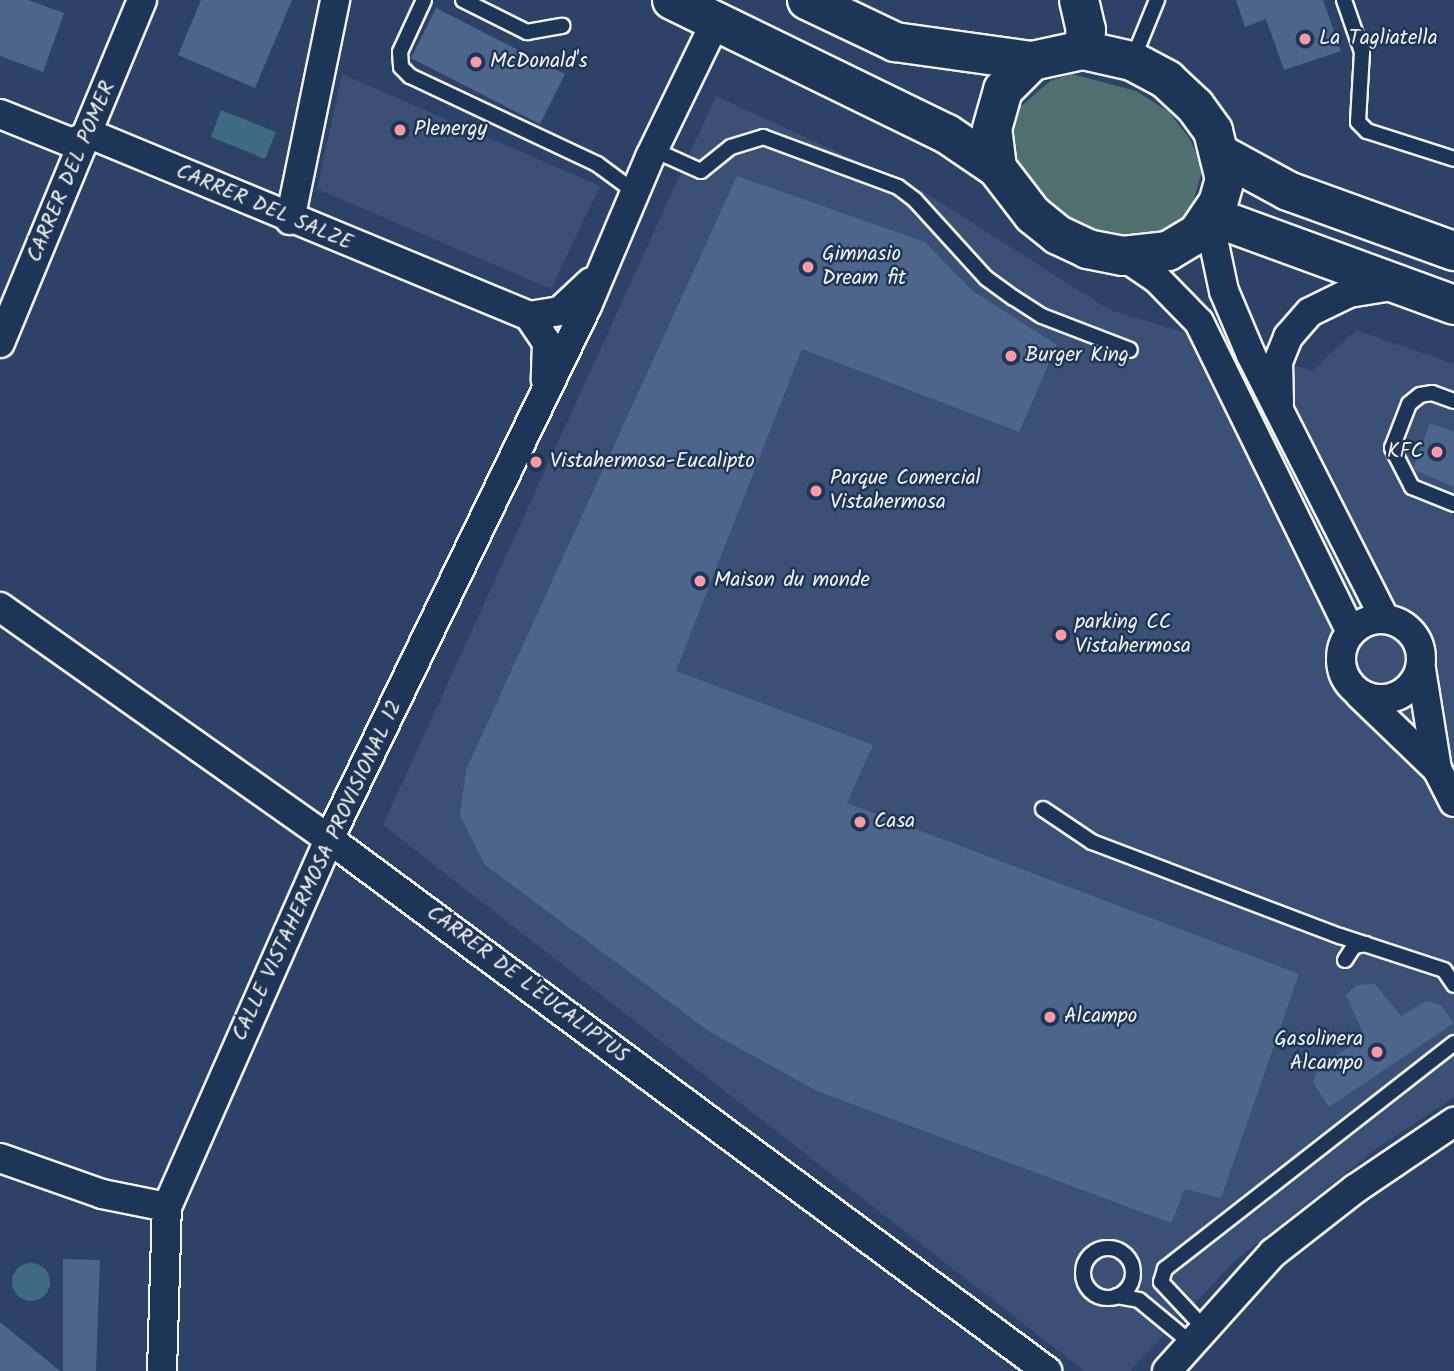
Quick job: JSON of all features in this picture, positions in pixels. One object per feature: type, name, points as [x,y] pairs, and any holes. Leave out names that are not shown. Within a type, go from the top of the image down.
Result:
[{"type":"main road","points":[[671,0],[947,134],[997,168],[1033,215],[1058,235],[1088,249],[1124,256],[1168,251],[1198,233],[1210,218],[1224,179],[1222,155],[1213,131],[1195,106],[1167,80],[1132,61],[1083,51],[1031,61],[895,42],[807,0]]},
{"type":"main road","points":[[1079,0],[1086,30],[1083,51]]},
{"type":"main road","points":[[997,168],[995,110],[1003,90],[1031,61]]},
{"type":"main road","points":[[1222,155],[1288,191],[1454,251]]},
{"type":"main road","points":[[1210,218],[1454,305]]},
{"type":"street","name":"CARRER DEL POMER","points":[[0,343],[90,134],[142,0]]},
{"type":"street","points":[[290,220],[335,0]]},
{"type":"street","name":"CALLE VISTAHERMOSA PROVISIONAL 12","points":[[162,1371],[167,1207],[329,839],[587,306],[596,277],[715,23]]},
{"type":"street","name":"CARRER DEL SALZE","points":[[0,114],[72,143],[90,134],[290,220],[529,316]]},
{"type":"street","points":[[1210,218],[1224,291],[1280,416],[1385,619]]},
{"type":"street","points":[[1124,256],[1157,279],[1199,322],[1351,632]]},
{"type":"street","name":"CALLE VISTAHERMOSA PROVISIONAL 12","points":[[545,390],[550,357],[547,343],[529,316],[560,311],[596,277]]},
{"type":"street","points":[[1280,416],[1278,362],[1289,337],[1310,312],[1349,293],[1399,285]]},
{"type":"street","name":"CARRER DE L'EUCALIPTUS","points":[[0,607],[329,839],[1047,1371]]},
{"type":"street","points":[[1437,769],[1360,695],[1343,675],[1341,661],[1351,632],[1366,622],[1385,619],[1410,630],[1419,643],[1437,769],[1454,802]]},
{"type":"street","points":[[1360,695],[1390,699],[1404,693],[1421,670]]},
{"type":"street","points":[[1167,1371],[1273,1253],[1354,1189],[1454,1122]]},
{"type":"street","points":[[0,1158],[102,1194],[167,1207]]},
{"type":"lane","points":[[424,0],[400,52],[401,67],[411,76],[597,164],[635,192]]},
{"type":"lane","points":[[463,0],[527,32],[562,26]]},
{"type":"lane","points":[[1132,61],[1157,0]]},
{"type":"lane","points":[[1344,0],[1362,52],[1358,122],[1367,131],[1454,159]]},
{"type":"lane","points":[[654,150],[701,171],[731,147],[763,137],[898,187],[915,200],[978,270],[1014,298],[1042,316],[1130,350]]},
{"type":"lane","points":[[1454,401],[1432,393],[1420,395],[1409,404],[1392,449],[1412,487],[1454,504]]},
{"type":"lane","points":[[1042,809],[1093,842],[1340,936],[1371,943],[1444,970],[1454,985]]},
{"type":"lane","points":[[1345,960],[1354,946],[1371,943]]},
{"type":"lane","points":[[1197,1335],[1161,1282],[1165,1269],[1454,1043]]},
{"type":"lane","points":[[1117,1296],[1139,1300],[1197,1335]]},
{"type":"shaded area","name":"Plenergy","points":[[342,74],[600,186],[551,289],[317,189]]},
{"type":"shaded area","points":[[716,96],[922,191],[1110,310],[1312,371],[1356,330],[1454,364],[1454,1097],[1376,1149],[1236,1260],[1130,1371],[1084,1371],[383,825]]},
{"type":"shaded area","points":[[221,110],[276,132],[265,159],[211,137]]},
{"type":"shaded area","points":[[31,1263],[44,1269],[50,1282],[44,1295],[31,1301],[18,1295],[12,1282],[18,1269]]},
{"type":"green space","points":[[1072,74],[1136,91],[1169,112],[1190,139],[1203,168],[1189,215],[1168,229],[1131,236],[1099,231],[1068,218],[1041,196],[1020,170],[1011,140],[1019,108],[1050,81]]},
{"type":"building","points":[[0,0],[28,0],[64,13],[43,72],[0,56]]},
{"type":"building","points":[[201,0],[292,0],[255,88],[178,55]]},
{"type":"building","name":"La Tagliatella","points":[[1236,0],[1323,0],[1341,51],[1284,70],[1266,19],[1245,27]]},
{"type":"building","points":[[436,8],[565,74],[540,124],[411,58]]},
{"type":"building","points":[[737,176],[925,242],[973,291],[1057,345],[1019,432],[802,349],[676,671],[873,745],[847,803],[1299,974],[1221,1198],[1185,1189],[1171,1223],[817,1091],[710,1032],[485,865],[460,815],[466,770]]},
{"type":"building","name":"KFC","points":[[1430,423],[1454,432],[1454,487],[1413,469]]},
{"type":"building","name":"Gasolinera Alcampo","points":[[1375,984],[1401,1016],[1426,1001],[1441,1005],[1454,1023],[1329,1107],[1313,1083],[1318,1067],[1365,1037],[1346,995],[1356,985]]},
{"type":"building","points":[[63,1259],[100,1260],[96,1371],[63,1371]]},
{"type":"building","points":[[0,1322],[60,1371],[0,1371]]},
{"type":"place","name":"La Tagliatella","points":[[1305,39]]},
{"type":"place","name":"McDonald's","points":[[476,62]]},
{"type":"place","name":"Plenergy","points":[[400,130]]},
{"type":"place","name":"Gimnasio Dream fit","points":[[808,267]]},
{"type":"place","name":"Burger King","points":[[1011,356]]},
{"type":"place","name":"KFC","points":[[1437,452]]},
{"type":"place","name":"Vistahermosa-Eucalipto","points":[[536,462]]},
{"type":"place","name":"Parque Comercial Vistahermosa","points":[[816,491]]},
{"type":"place","name":"Maison du monde","points":[[700,581]]},
{"type":"place","name":"parking CC Vistahermosa","points":[[1061,635]]},
{"type":"place","name":"Casa","points":[[860,822]]},
{"type":"place","name":"Alcampo","points":[[1050,1017]]},
{"type":"place","name":"Gasolinera Alcampo","points":[[1377,1052]]}]
